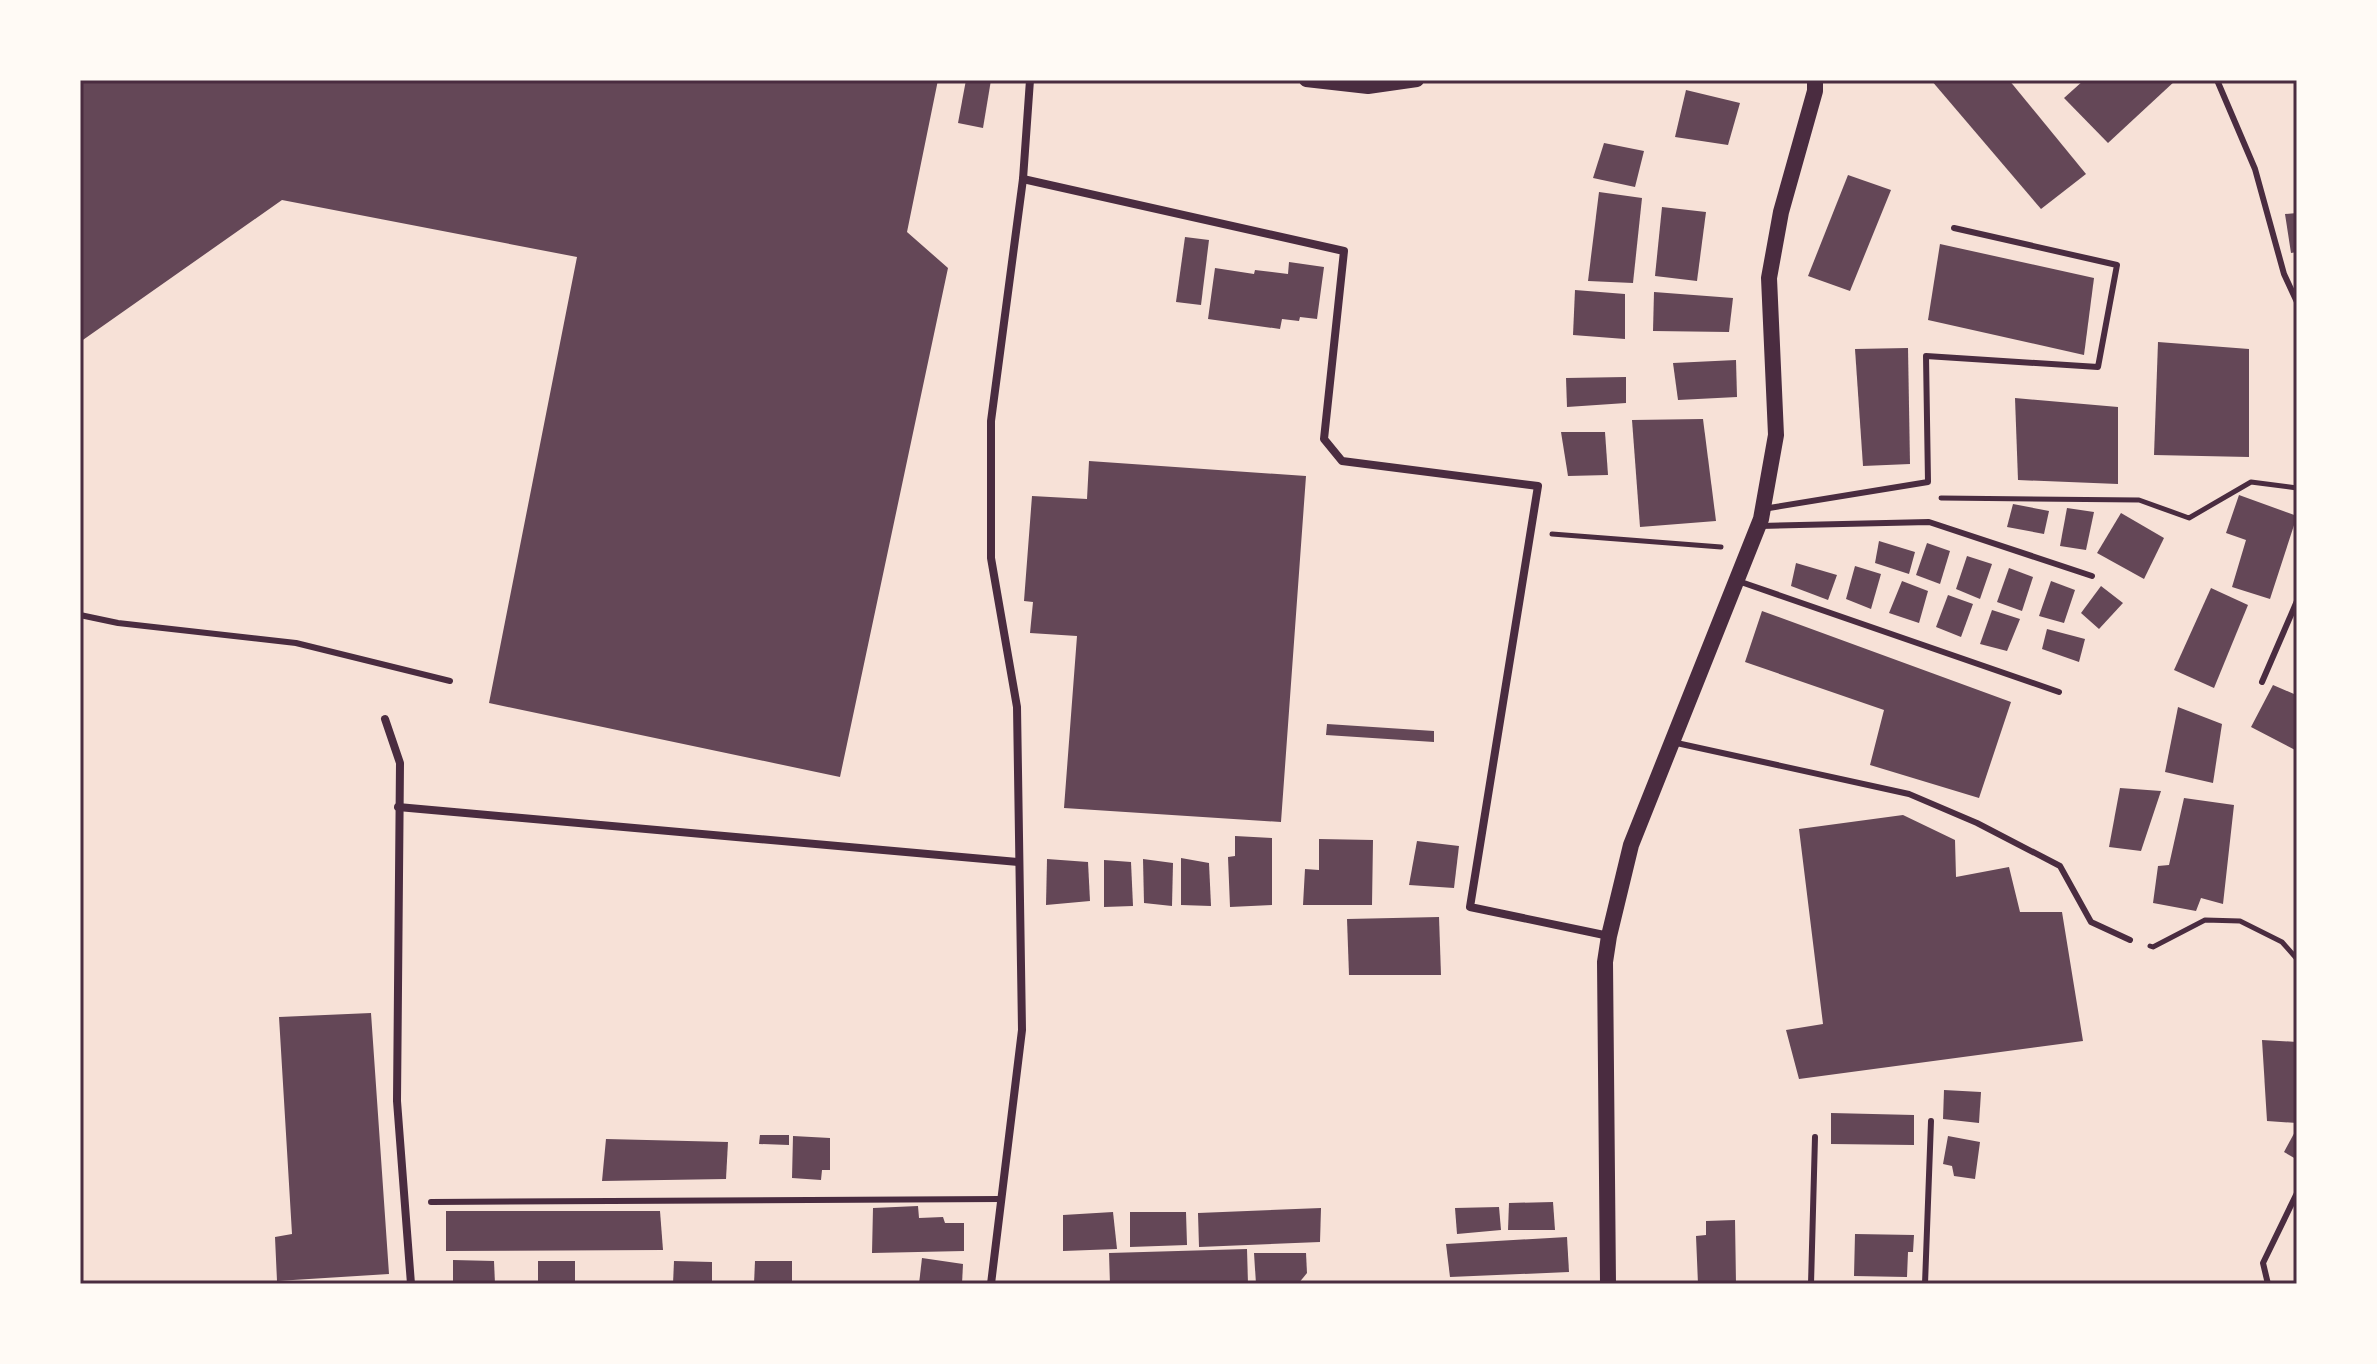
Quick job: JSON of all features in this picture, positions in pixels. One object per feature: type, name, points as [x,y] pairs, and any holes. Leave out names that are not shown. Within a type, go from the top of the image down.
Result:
[{"type":"main road","points":[[1608,1284],[1605,962],[1609,936],[1631,845],[1762,517],[1776,435],[1769,278],[1781,212],[1815,91],[1815,80]]},
{"type":"street","points":[[991,1284],[1022,1030],[1017,707],[991,558],[991,421],[1023,179],[1030,80]]},
{"type":"street","points":[[1313,81],[1368,87],[1417,80]]},
{"type":"street","points":[[1023,179],[1344,251],[1324,439],[1342,461],[1538,486],[1470,907],[1609,936]]},
{"type":"street","points":[[385,719],[400,763],[397,1101],[411,1284]]},
{"type":"street","points":[[398,807],[1019,862]]},
{"type":"lane","points":[[2217,80],[2255,169],[2284,274],[2297,302]]},
{"type":"lane","points":[[1762,517],[1928,482],[1926,356],[2098,367],[2117,265],[1954,228]]},
{"type":"lane","points":[[1762,517],[1929,522],[2092,576]]},
{"type":"lane","points":[[1738,581],[2059,692]]},
{"type":"lane","points":[[2262,682],[2297,601]]},
{"type":"lane","points":[[80,615],[118,623],[296,643],[450,681]]},
{"type":"lane","points":[[1672,742],[1909,794],[1977,823],[2060,866],[2091,922],[2130,940]]},
{"type":"lane","points":[[1925,1284],[1931,1121]]},
{"type":"lane","points":[[1811,1284],[1815,1137]]},
{"type":"lane","points":[[2268,1284],[2263,1263],[2297,1193]]},
{"type":"lane","points":[[431,1202],[1001,1199]]},
{"type":"path","points":[[1931,498],[2139,500],[2189,518],[2251,482],[2297,488]]},
{"type":"path","points":[[1531,532],[1750,549]]},
{"type":"path","points":[[2130,940],[2153,947],[2205,920],[2240,921],[2282,942],[2297,959]]},
{"type":"building","points":[[80,80],[938,80],[907,232],[948,268],[840,777],[489,703],[577,257],[282,200],[80,342]]},
{"type":"building","points":[[966,80],[991,80],[983,128],[958,123]]},
{"type":"building","points":[[1931,80],[2009,80],[2086,174],[2041,209]]},
{"type":"building","points":[[2084,80],[2176,80],[2108,143],[2064,98]]},
{"type":"building","points":[[1686,90],[1740,103],[1728,145],[1675,137]]},
{"type":"building","points":[[1604,143],[1644,151],[1635,187],[1593,178]]},
{"type":"building","points":[[1848,175],[1891,190],[1850,291],[1808,276]]},
{"type":"building","points":[[1599,192],[1642,198],[1633,283],[1588,281]]},
{"type":"building","points":[[1662,207],[1706,212],[1697,281],[1655,276]]},
{"type":"building","points":[[2297,213],[2297,252],[2291,253],[2285,214]]},
{"type":"building","points":[[1185,237],[1209,240],[1201,305],[1176,302]]},
{"type":"building","points":[[1940,244],[2094,278],[2084,355],[1928,320]]},
{"type":"building","points":[[1289,262],[1324,267],[1317,319],[1282,319],[1280,329],[1208,319],[1215,268],[1254,274],[1255,270],[1288,274]]},
{"type":"building","points":[[1575,290],[1625,294],[1625,339],[1573,335]]},
{"type":"building","points":[[1654,292],[1733,298],[1729,332],[1653,331]]},
{"type":"building","points":[[2158,342],[2249,349],[2249,457],[2154,455]]},
{"type":"building","points":[[1908,348],[1910,464],[1863,466],[1855,349]]},
{"type":"building","points":[[1736,360],[1737,397],[1678,400],[1673,363]]},
{"type":"building","points":[[1626,377],[1626,403],[1567,407],[1566,378]]},
{"type":"building","points":[[2015,398],[2118,407],[2118,484],[2018,480]]},
{"type":"building","points":[[1703,419],[1716,521],[1640,527],[1632,420]]},
{"type":"building","points":[[1561,432],[1605,432],[1608,475],[1568,476]]},
{"type":"building","points":[[1089,461],[1306,476],[1281,822],[1064,808],[1077,636],[1030,633],[1033,602],[1024,601],[1032,496],[1087,499]]},
{"type":"building","points":[[2239,495],[2297,516],[2270,599],[2232,587],[2246,540],[2226,533]]},
{"type":"building","points":[[2013,504],[2049,511],[2044,534],[2007,527]]},
{"type":"building","points":[[2067,508],[2094,512],[2086,550],[2060,546]]},
{"type":"building","points":[[2121,513],[2164,538],[2144,579],[2097,553]]},
{"type":"building","points":[[1879,541],[1915,552],[1909,574],[1875,563]]},
{"type":"building","points":[[1927,543],[1950,551],[1940,584],[1916,575]]},
{"type":"building","points":[[1967,556],[1992,564],[1980,599],[1956,589]]},
{"type":"building","points":[[1796,563],[1837,575],[1828,600],[1791,586]]},
{"type":"building","points":[[1855,566],[1881,574],[1871,609],[1846,599]]},
{"type":"building","points":[[2009,568],[2033,577],[2022,611],[1997,602]]},
{"type":"building","points":[[1902,581],[1928,591],[1919,623],[1889,613]]},
{"type":"building","points":[[2051,581],[2075,590],[2064,623],[2039,616]]},
{"type":"building","points":[[2101,586],[2123,603],[2099,629],[2081,613]]},
{"type":"building","points":[[2211,588],[2248,605],[2214,688],[2174,670]]},
{"type":"building","points":[[1948,595],[1973,604],[1961,637],[1936,627]]},
{"type":"building","points":[[1992,610],[2020,619],[2007,651],[1980,644]]},
{"type":"building","points":[[1762,611],[2011,702],[1979,798],[1870,765],[1884,710],[1745,662]]},
{"type":"building","points":[[2047,629],[2085,639],[2079,662],[2042,649]]},
{"type":"building","points":[[2273,685],[2294,694],[2297,689],[2297,751],[2251,727]]},
{"type":"building","points":[[2178,707],[2222,724],[2213,783],[2165,772]]},
{"type":"building","points":[[1327,724],[1434,731],[1434,742],[1326,735]]},
{"type":"building","points":[[2120,788],[2161,791],[2141,851],[2109,847]]},
{"type":"building","points":[[2184,798],[2234,805],[2223,904],[2201,898],[2196,911],[2153,903],[2158,866],[2169,865]]},
{"type":"building","points":[[1903,815],[1955,840],[1956,877],[2009,867],[2020,912],[2062,912],[2083,1041],[1799,1079],[1786,1030],[1823,1024],[1799,829]]},
{"type":"building","points":[[1235,836],[1272,838],[1272,905],[1230,907],[1228,857],[1235,856]]},
{"type":"building","points":[[1319,839],[1373,840],[1372,905],[1303,905],[1305,869],[1319,870]]},
{"type":"building","points":[[1417,841],[1459,846],[1454,888],[1409,885]]},
{"type":"building","points":[[1181,858],[1209,863],[1211,906],[1181,905]]},
{"type":"building","points":[[1047,859],[1088,862],[1090,901],[1046,905]]},
{"type":"building","points":[[1143,859],[1173,863],[1172,906],[1144,903]]},
{"type":"building","points":[[1104,860],[1131,862],[1133,906],[1104,907]]},
{"type":"building","points":[[1439,917],[1441,975],[1349,975],[1347,919]]},
{"type":"building","points":[[371,1013],[389,1274],[277,1281],[275,1237],[292,1234],[279,1017]]},
{"type":"building","points":[[2262,1040],[2297,1042],[2297,1123],[2267,1121]]},
{"type":"building","points":[[1944,1090],[1981,1092],[1979,1123],[1943,1119]]},
{"type":"building","points":[[1831,1113],[1914,1115],[1914,1145],[1831,1144]]},
{"type":"building","points":[[2297,1128],[2297,1157],[2296,1159],[2284,1152]]},
{"type":"building","points":[[760,1135],[789,1135],[789,1145],[759,1144]]},
{"type":"building","points":[[793,1136],[830,1138],[830,1170],[822,1170],[821,1180],[792,1178]]},
{"type":"building","points":[[1948,1136],[1980,1142],[1975,1179],[1954,1176],[1952,1166],[1943,1164]]},
{"type":"building","points":[[606,1139],[728,1142],[726,1179],[602,1181]]},
{"type":"building","points":[[1553,1202],[1555,1230],[1508,1230],[1509,1203]]},
{"type":"building","points":[[918,1206],[919,1218],[943,1217],[945,1223],[964,1223],[964,1251],[872,1253],[873,1208]]},
{"type":"building","points":[[1499,1207],[1501,1230],[1457,1234],[1455,1208]]},
{"type":"building","points":[[1321,1208],[1320,1242],[1199,1247],[1198,1213]]},
{"type":"building","points":[[446,1211],[660,1211],[663,1250],[446,1251]]},
{"type":"building","points":[[1113,1212],[1117,1249],[1063,1251],[1063,1215]]},
{"type":"building","points":[[1130,1212],[1186,1212],[1187,1245],[1130,1247]]},
{"type":"building","points":[[1735,1220],[1736,1284],[1698,1284],[1696,1236],[1706,1235],[1706,1221]]},
{"type":"building","points":[[1855,1234],[1914,1235],[1913,1252],[1908,1252],[1907,1277],[1854,1276]]},
{"type":"building","points":[[1567,1237],[1569,1272],[1450,1277],[1446,1244]]},
{"type":"building","points":[[1247,1249],[1248,1284],[1110,1284],[1109,1253]]},
{"type":"building","points":[[1254,1253],[1306,1253],[1307,1273],[1298,1284],[1256,1284]]},
{"type":"building","points":[[922,1258],[963,1264],[962,1284],[919,1284]]},
{"type":"building","points":[[453,1260],[494,1261],[495,1284],[453,1284]]},
{"type":"building","points":[[538,1261],[575,1261],[575,1284],[538,1284]]},
{"type":"building","points":[[674,1261],[712,1262],[712,1284],[673,1284]]},
{"type":"building","points":[[755,1261],[792,1261],[792,1284],[754,1284]]}]
